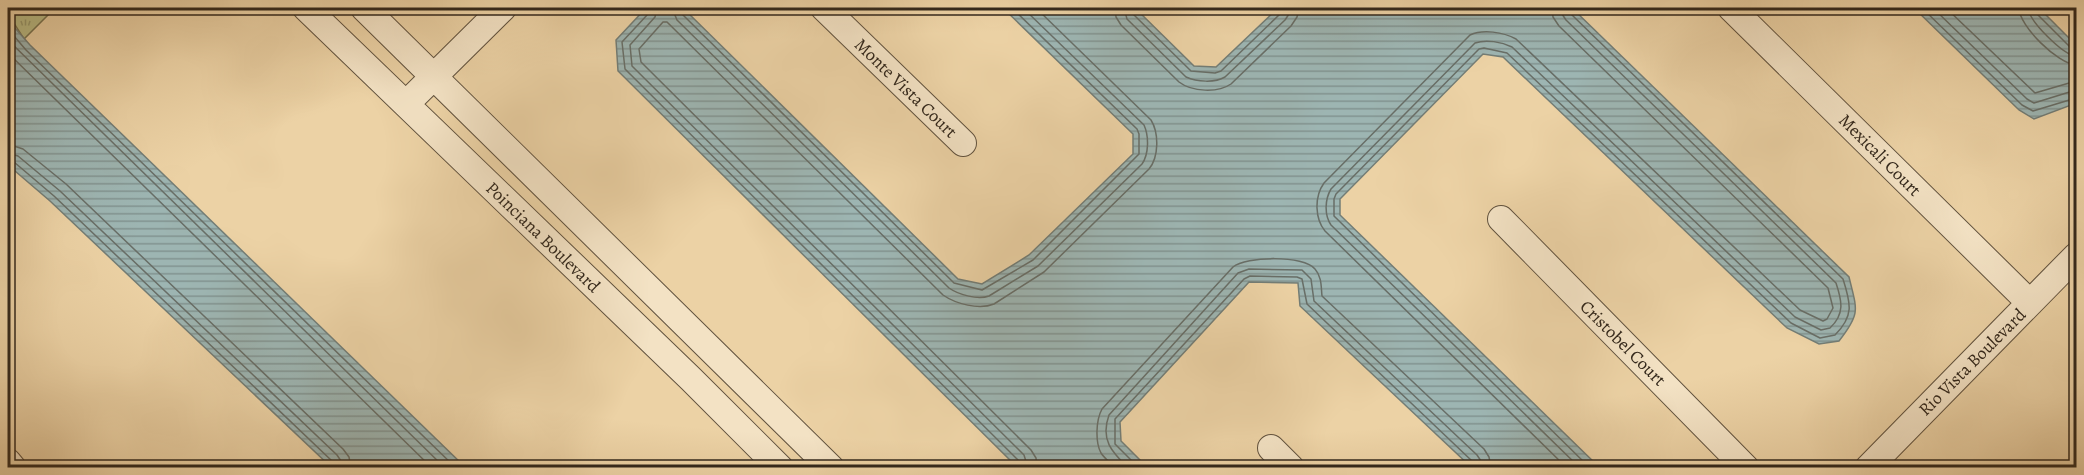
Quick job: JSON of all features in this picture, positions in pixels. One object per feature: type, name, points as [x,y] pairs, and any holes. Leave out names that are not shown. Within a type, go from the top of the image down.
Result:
[{"type":"street","name":"Poinciana Boulevard","points":[[306,8],[691,379],[780,468]]},
{"type":"street","name":"Poinciana Boulevard","points":[[364,8],[831,468]]},
{"type":"street","points":[[406,104],[502,8]]},
{"type":"street","name":"Monte Vista Court","points":[[824,8],[963,143]]},
{"type":"street","name":"Mexicali Court","points":[[1731,8],[2030,303]]},
{"type":"street","name":"Cristobel Court","points":[[1500,219],[1746,468]]},
{"type":"street","name":"Rio Vista Boulevard","points":[[1868,468],[2076,256]]},
{"type":"street","points":[[691,379],[716,354]]},
{"type":"street","points":[[1271,448],[1291,468]]},
{"type":"street","points":[[8,462],[13,468]]},
{"type":"green space","points":[[8,8],[55,8],[24,39],[8,14]]},
{"type":"water","points":[[646,8],[683,8],[958,279],[982,284],[1029,255],[1133,154],[1133,134],[1003,8],[1135,8],[1194,66],[1216,67],[1278,8],[1572,8],[1849,277],[1855,304],[1854,317],[1839,341],[1819,344],[1787,328],[1503,57],[1483,54],[1340,199],[1340,215],[1599,467],[1471,467],[1300,306],[1298,283],[1249,282],[1120,422],[1121,441],[1147,467],[1017,467],[618,71],[616,40]]},
{"type":"water","points":[[1914,8],[2039,8],[2076,45],[2076,101],[2074,104],[2034,119],[2019,110]]},
{"type":"water","points":[[8,20],[30,45],[465,467],[331,467],[50,201],[8,165]]}]
